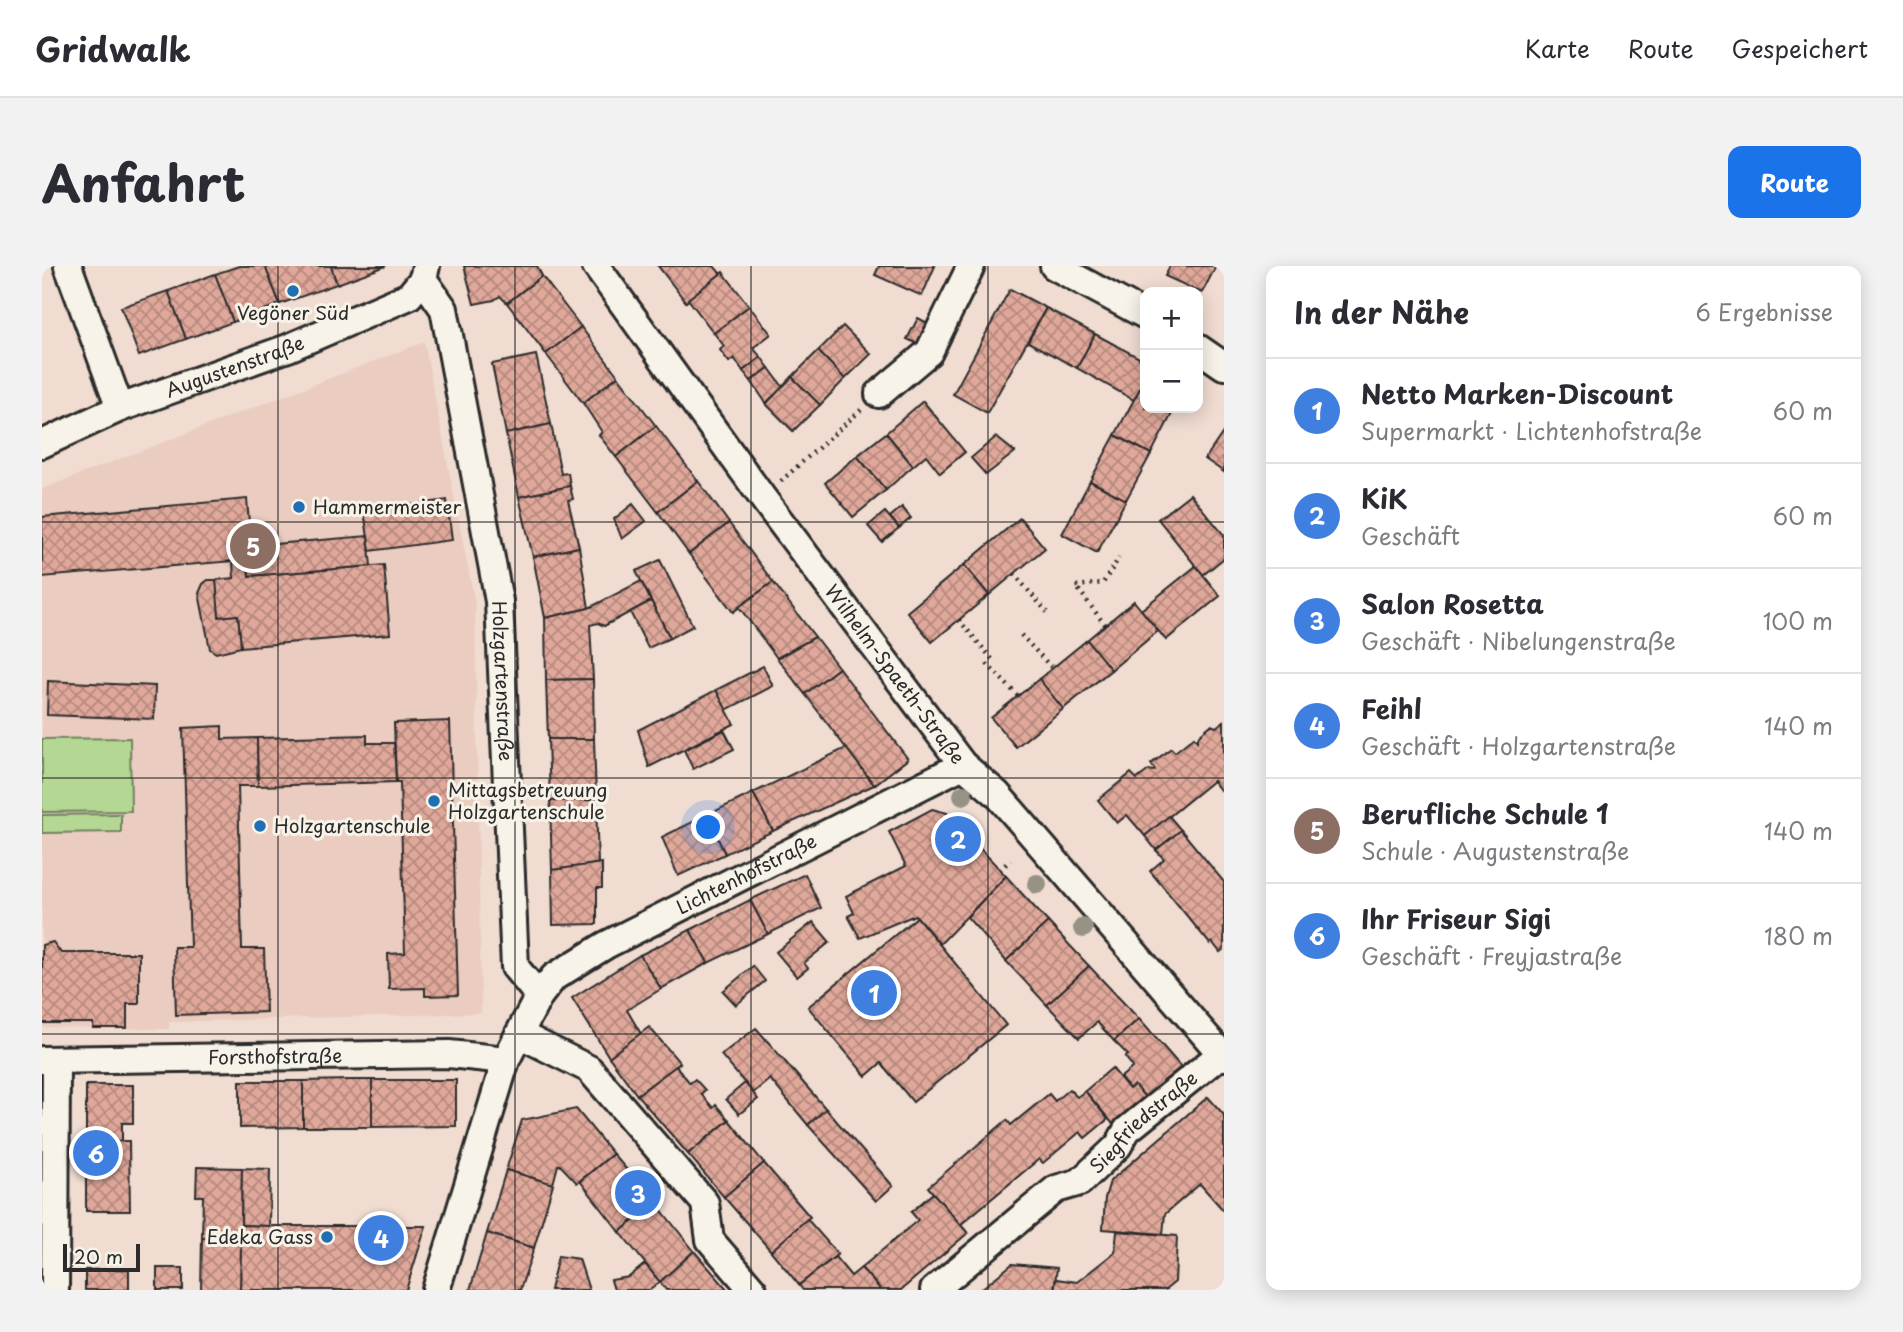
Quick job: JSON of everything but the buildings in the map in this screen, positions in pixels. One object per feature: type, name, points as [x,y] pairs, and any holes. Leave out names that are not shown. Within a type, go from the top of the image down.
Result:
[{"type":"street","points":[[68,266],[120,408]]},
{"type":"street","name":"Wilhelm-Spaeth-Straße","points":[[596,266],[762,497],[963,765],[997,794],[1222,1056]]},
{"type":"street","points":[[879,394],[929,352],[971,266]]},
{"type":"street","points":[[1054,266],[1140,312]]},
{"type":"street","name":"Augustenstraße","points":[[42,444],[120,408],[288,348],[409,296],[425,273]]},
{"type":"street","name":"Holzgartenstraße","points":[[425,273],[444,309],[499,601],[515,967],[539,996]]},
{"type":"street","points":[[1201,350],[1224,366]]},
{"type":"street","name":"Lichtenhofstraße","points":[[539,996],[554,978],[606,945],[963,765]]},
{"type":"street","points":[[436,1290],[506,1060],[539,996]]},
{"type":"street","points":[[519,1034],[589,1069],[705,1203],[710,1240],[753,1290]]},
{"type":"street","name":"Forsthofstraße","points":[[49,1060],[449,1054],[506,1060]]},
{"type":"street","name":"Siegfriedstraße","points":[[934,1290],[1056,1188],[1080,1182],[1118,1146],[1127,1130],[1222,1056]]},
{"type":"street","points":[[49,1060],[55,1290]]},
{"type":"path","points":[[762,497],[879,394]]},
{"type":"path","points":[[1105,625],[1076,586],[1103,583],[1119,558]]},
{"type":"path","points":[[1014,574],[1047,612]]},
{"type":"path","points":[[959,620],[993,660]]},
{"type":"path","points":[[1021,635],[1052,668]]},
{"type":"path","points":[[988,664],[1018,696]]},
{"type":"path","points":[[1000,870],[1010,860]]},
{"type":"shaded area","points":[[424,342],[475,604],[481,1013],[169,1022],[169,1029],[42,1027],[42,489]]},
{"type":"green space","points":[[130,738],[131,811],[42,812],[42,739]]},
{"type":"green space","points":[[121,814],[121,832],[42,833],[42,815]]},
{"type":"place","name":"Vegöner Süd","points":[[293,291]]},
{"type":"place","name":"Hammermeister","points":[[299,507]]},
{"type":"place","name":"Berufliche Schule 1","points":[[253,546]]},
{"type":"place","name":"Mittagsbetreuung Holzgartenschule","points":[[434,801]]},
{"type":"place","name":"Holzgartenschule","points":[[260,826]]},
{"type":"place","name":"KiK","points":[[958,839]]},
{"type":"place","name":"Netto Marken-Discount","points":[[874,993]]},
{"type":"place","name":"Ihr Friseur Sigi","points":[[96,1153]]},
{"type":"place","name":"Salon Rosetta","points":[[638,1193]]},
{"type":"place","name":"Edeka Gass","points":[[327,1237]]},
{"type":"place","name":"Feihl","points":[[381,1238]]}]
